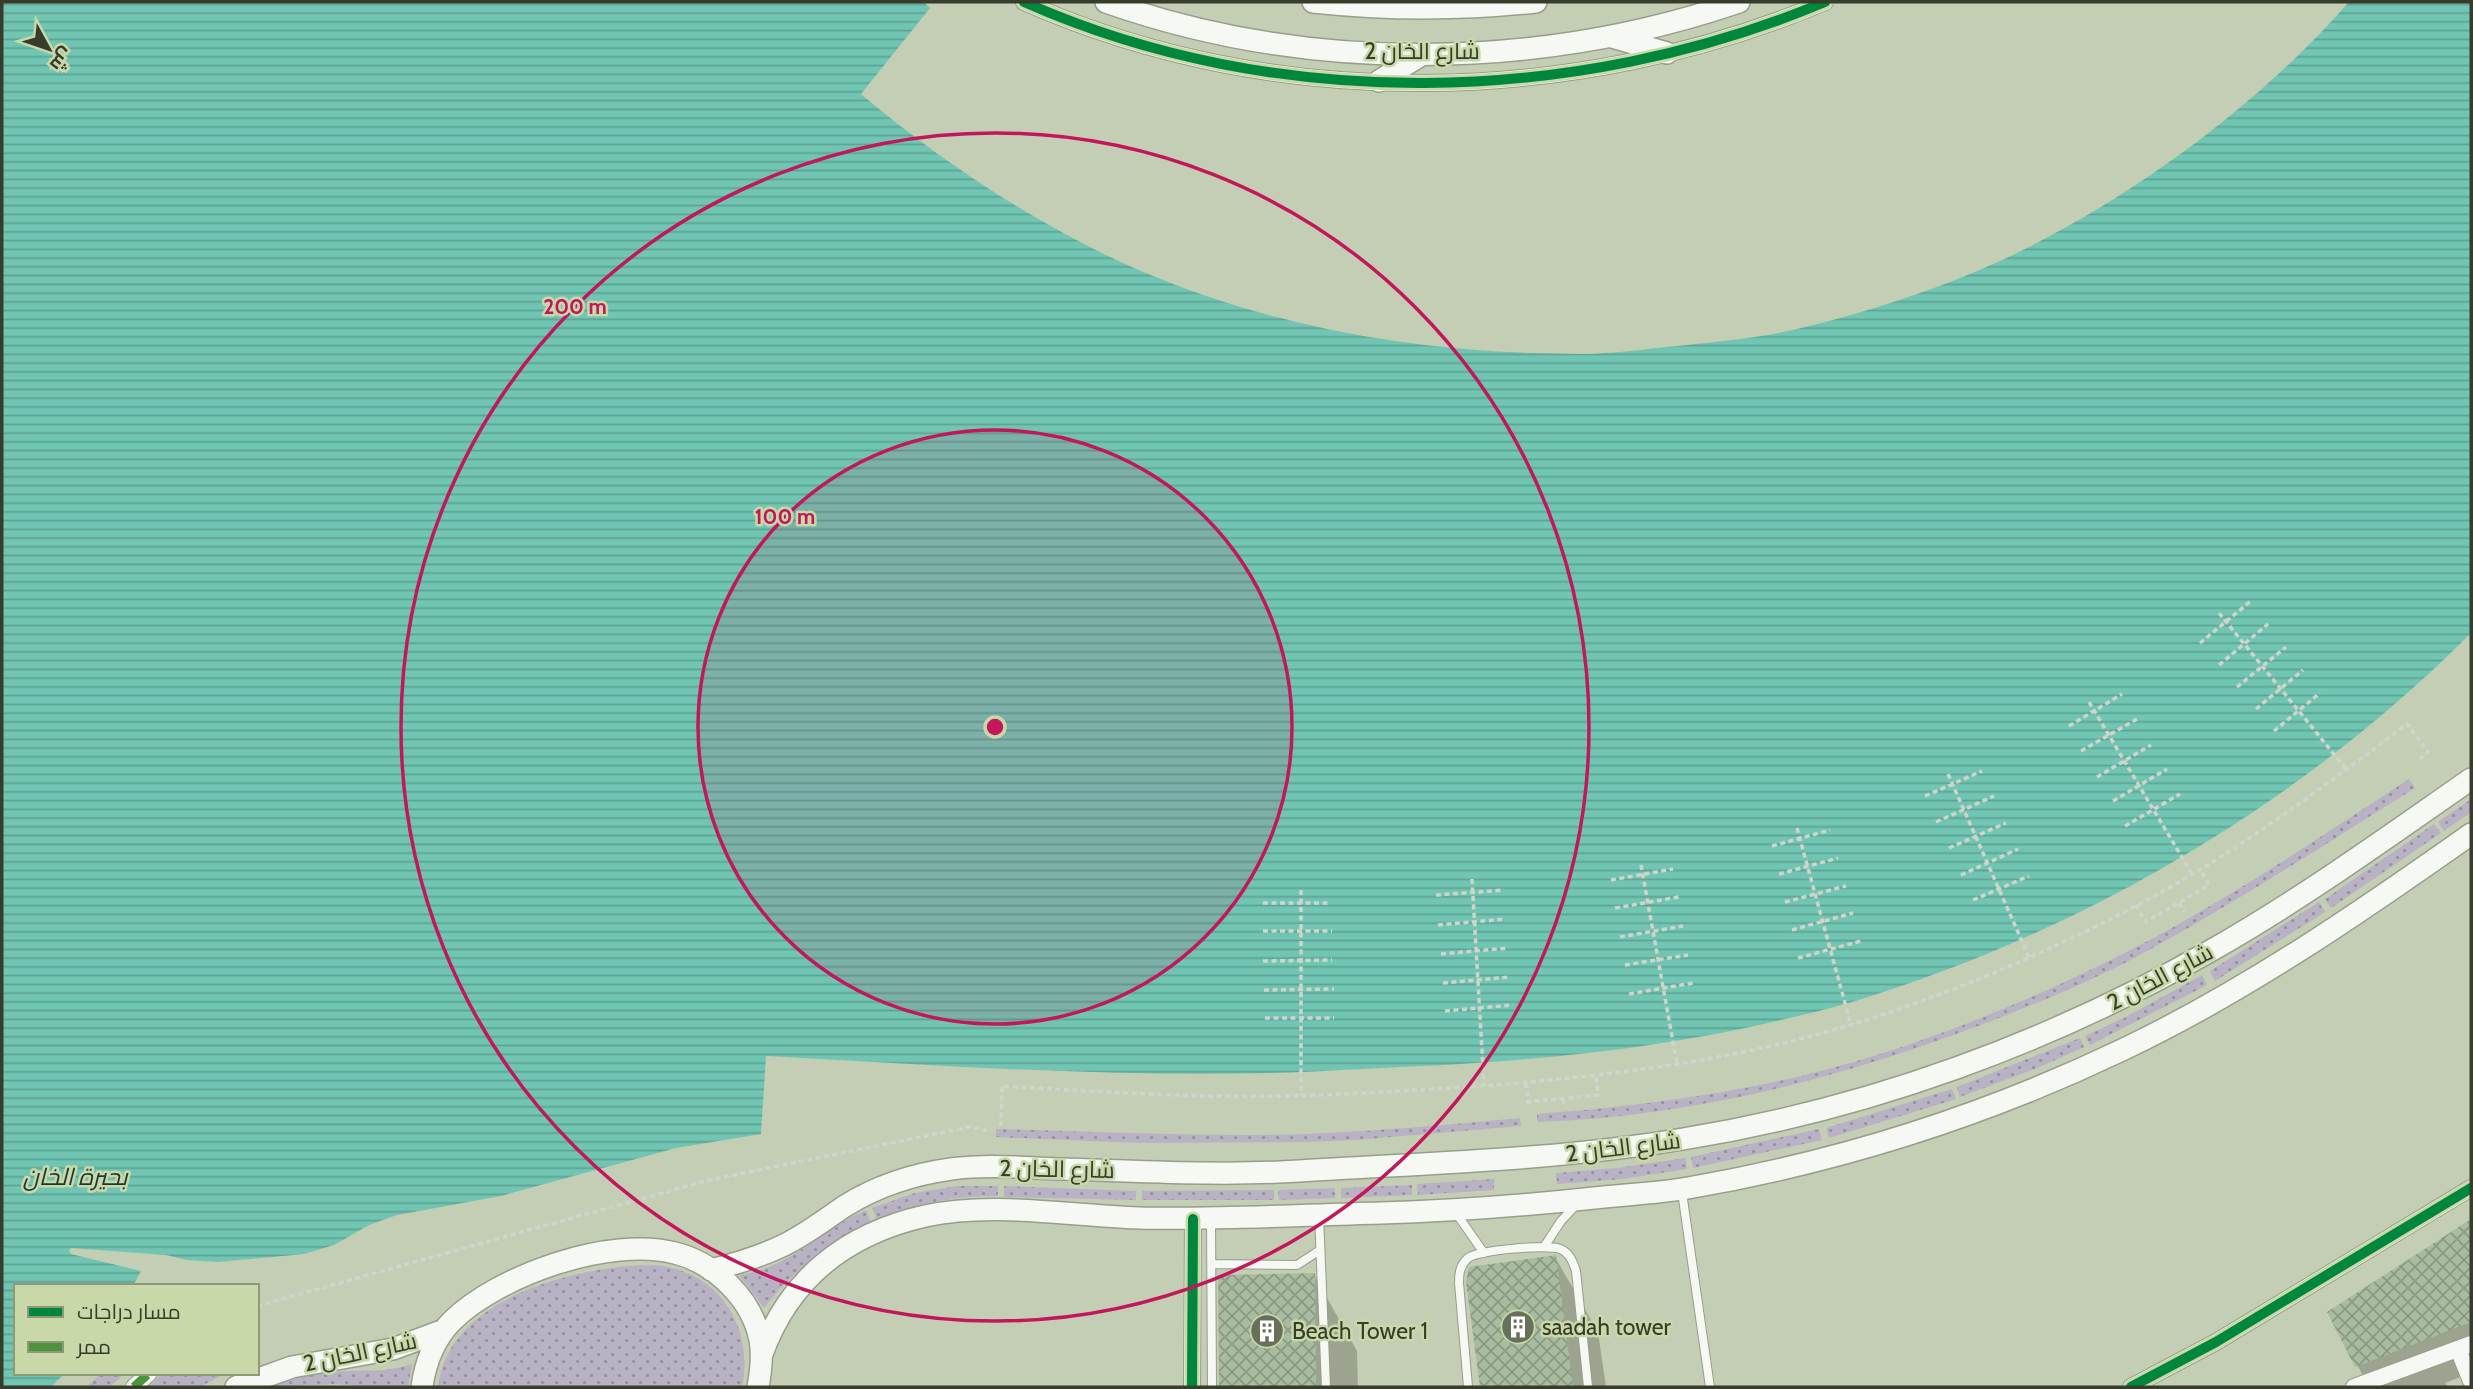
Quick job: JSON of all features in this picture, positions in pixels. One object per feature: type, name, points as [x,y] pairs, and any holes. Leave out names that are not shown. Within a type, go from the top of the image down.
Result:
[{"type":"main road","name":"شارع الخان 2","points":[[1106,2],[1197,27],[1271,42],[1324,49],[1423,54],[1517,50],[1610,37],[1660,26],[1739,2]]},
{"type":"main road","name":"شارع الخان 2","points":[[1313,2],[1394,9],[1444,9],[1536,2]]},
{"type":"main road","points":[[1610,37],[1667,53]]},
{"type":"main road","points":[[1379,81],[1423,54]]},
{"type":"main road","name":"شارع الخان 2","points":[[710,1269],[747,1260],[781,1247],[847,1205],[887,1186],[932,1172],[956,1168],[1262,1172],[1531,1158],[1687,1139],[1761,1125],[1846,1104],[2021,1043],[2157,981],[2263,920],[2471,779]]},
{"type":"main road","name":"شارع الخان 2","points":[[762,1354],[781,1312],[814,1271],[853,1243],[906,1221],[926,1216],[975,1210],[1202,1219],[1454,1211],[1682,1189],[1771,1171],[1904,1136],[2060,1078],[2147,1038],[2244,984],[2332,929],[2471,834]]},
{"type":"main road","points":[[422,1387],[431,1354],[444,1330],[491,1291],[531,1272],[582,1257],[655,1249],[688,1256],[710,1269],[730,1286],[747,1306],[757,1327],[762,1354],[758,1387]]},
{"type":"main road","name":"شارع الخان 2","points":[[236,1387],[292,1367],[393,1349],[444,1330]]},
{"type":"street","points":[[1024,2],[1094,29],[1185,55],[1264,71],[1379,81],[1452,82],[1601,67],[1667,53],[1751,30],[1825,2]]},
{"type":"street","points":[[2131,1387],[2216,1342],[2471,1188]]},
{"type":"street","points":[[1192,1387],[1202,1219]]},
{"type":"street","points":[[2354,1387],[2465,1346],[2471,1381]]},
{"type":"street","points":[[134,1387],[147,1375]]},
{"type":"lane","points":[[1682,1189],[1710,1387]]},
{"type":"lane","points":[[1544,1247],[1561,1221],[1582,1200]]},
{"type":"lane","points":[[1454,1211],[1484,1253]]},
{"type":"lane","points":[[1319,1215],[1326,1387]]},
{"type":"lane","points":[[1202,1219],[1212,1264],[1212,1387]]},
{"type":"lane","points":[[1468,1387],[1459,1275],[1465,1260],[1472,1255],[1484,1253],[1544,1247],[1561,1250],[1574,1262],[1588,1387]]},
{"type":"lane","points":[[1212,1264],[1297,1265],[1320,1250]]},
{"type":"path","points":[[2200,643],[2251,601]]},
{"type":"path","points":[[2219,613],[2346,770]]},
{"type":"path","points":[[2218,664],[2268,624]]},
{"type":"path","points":[[2237,687],[2286,647]]},
{"type":"path","points":[[2256,709],[2303,670]]},
{"type":"path","points":[[2274,731],[2320,693]]},
{"type":"path","points":[[2069,726],[2122,694]]},
{"type":"path","points":[[2089,702],[2192,874]]},
{"type":"path","points":[[2081,751],[2137,719]]},
{"type":"path","points":[[1001,1126],[1002,1086],[1205,1096],[1394,1092],[1596,1077],[1790,1041],[1851,1025],[1968,983],[2029,957],[2136,905],[2268,828],[2407,724],[2428,752],[2416,762]]},
{"type":"path","points":[[2097,777],[2151,745]]},
{"type":"path","points":[[2113,801],[2166,769]]},
{"type":"path","points":[[1925,796],[1982,771]]},
{"type":"path","points":[[1948,774],[2029,957]]},
{"type":"path","points":[[2125,826],[2180,794]]},
{"type":"path","points":[[1936,821],[1994,796]]},
{"type":"path","points":[[1949,849],[2006,823]]},
{"type":"path","points":[[1797,828],[1851,1025]]},
{"type":"path","points":[[1772,846],[1830,830]]},
{"type":"path","points":[[1961,875],[2018,849]]},
{"type":"path","points":[[1779,874],[1838,858]]},
{"type":"path","points":[[1641,865],[1677,1064]]},
{"type":"path","points":[[1611,880],[1674,869]]},
{"type":"path","points":[[2136,905],[2146,922],[2209,885],[2201,869]]},
{"type":"path","points":[[1973,901],[2029,876]]},
{"type":"path","points":[[1472,879],[1484,1085]]},
{"type":"path","points":[[1785,902],[1846,886]]},
{"type":"path","points":[[1301,890],[1301,1095]]},
{"type":"path","points":[[1436,895],[1504,890]]},
{"type":"path","points":[[1615,908],[1679,897]]},
{"type":"path","points":[[1263,903],[1330,903]]},
{"type":"path","points":[[2179,903],[2184,912]]},
{"type":"path","points":[[1792,930],[1853,913]]},
{"type":"path","points":[[1438,925],[1506,919]]},
{"type":"path","points":[[1620,937],[1684,926]]},
{"type":"path","points":[[1263,932],[1332,931]]},
{"type":"path","points":[[1798,958],[1861,941]]},
{"type":"path","points":[[1441,954],[1508,948]]},
{"type":"path","points":[[1625,965],[1688,955]]},
{"type":"path","points":[[1263,961],[1332,960]]},
{"type":"path","points":[[1443,983],[1511,977]]},
{"type":"path","points":[[1629,994],[1693,983]]},
{"type":"path","points":[[1264,990],[1334,989]]},
{"type":"path","points":[[1445,1011],[1513,1005]]},
{"type":"path","points":[[1265,1018],[1334,1018]]},
{"type":"path","points":[[1526,1083],[1528,1102],[1563,1099],[1598,1095],[1596,1077]]},
{"type":"path","points":[[1563,1099],[1564,1106]]},
{"type":"path","points":[[259,1305],[705,1181],[969,1127],[989,1131]]},
{"type":"shaded area","points":[[2409,779],[2415,788],[2217,911],[2106,972],[2019,1010],[1868,1064],[1760,1092],[1649,1112],[1537,1122],[1537,1114],[1674,1100],[1809,1074],[1895,1049],[1980,1018],[2023,1001],[2144,943],[2212,905]]},
{"type":"shaded area","points":[[2471,799],[2471,812],[2444,831],[2438,822]]},
{"type":"shaded area","points":[[2434,824],[2441,833],[2331,908],[2325,899]]},
{"type":"shaded area","points":[[2319,902],[2325,912],[2215,981],[2210,971]]},
{"type":"shaded area","points":[[2202,975],[2207,985],[2090,1045],[2085,1036],[2126,1017]]},
{"type":"shaded area","points":[[2080,1038],[2084,1047],[1960,1097],[1957,1087]]},
{"type":"shaded area","points":[[1952,1089],[1956,1099],[1829,1138],[1826,1128]]},
{"type":"shaded area","points":[[1520,1118],[1521,1126],[1305,1142],[1139,1143],[996,1137],[996,1129],[1190,1135],[1307,1134]]},
{"type":"shaded area","points":[[1819,1129],[1822,1140],[1693,1168],[1691,1157]]},
{"type":"shaded area","points":[[1686,1158],[1687,1169],[1622,1179],[1557,1184],[1556,1173]]},
{"type":"shaded area","points":[[1494,1179],[1494,1190],[1418,1195],[1417,1184]]},
{"type":"shaded area","points":[[1412,1185],[1412,1195],[1341,1198],[1341,1188]]},
{"type":"shaded area","points":[[957,1186],[998,1186],[998,1196],[936,1202],[877,1220],[872,1208],[915,1193]]},
{"type":"shaded area","points":[[1004,1186],[1136,1191],[1136,1200],[1004,1197]]},
{"type":"shaded area","points":[[1335,1188],[1335,1198],[1279,1200],[1278,1190]]},
{"type":"shaded area","points":[[1274,1190],[1274,1200],[1142,1200],[1142,1191]]},
{"type":"shaded area","points":[[866,1210],[871,1223],[840,1239],[812,1259],[764,1308],[739,1275],[774,1265],[790,1257]]},
{"type":"shaded area","points":[[656,1265],[672,1268],[708,1285],[721,1298],[732,1313],[739,1330],[744,1367],[742,1387],[438,1387],[446,1358],[462,1334],[484,1314],[539,1285],[570,1276],[628,1266]]},
{"type":"shaded area","points":[[412,1364],[408,1387],[337,1384],[268,1387],[317,1374],[388,1369]]},
{"type":"shaded area","points":[[99,1375],[123,1375],[110,1387],[87,1387]]},
{"type":"shaded area","points":[[161,1375],[222,1375],[200,1387],[148,1387]]},
{"type":"water","name":"بحيرة الخان","points":[[2,2],[924,2],[930,8],[861,94],[959,169],[1068,236],[1188,290],[1237,306],[1335,331],[1385,340],[1486,351],[1579,354],[1678,346],[1786,331],[1826,322],[1950,282],[2046,238],[2141,182],[2187,150],[2273,79],[2349,2],[2471,2],[2471,633],[2405,695],[2334,754],[2260,807],[2183,856],[2103,901],[2020,940],[1935,974],[1849,1003],[1777,1021],[1646,1046],[1469,1063],[1206,1074],[1080,1072],[766,1056],[761,1134],[676,1148],[501,1196],[397,1215],[369,1225],[334,1245],[304,1254],[218,1262],[71,1248],[71,1254],[141,1271],[134,1284],[14,1284],[14,1375],[63,1375],[51,1387],[2,1387]]},
{"type":"building","points":[[2471,1219],[2471,1322],[2355,1367],[2327,1312]]},
{"type":"building","name":"saadah tower","points":[[1556,1255],[1573,1387],[1480,1387],[1466,1282],[1469,1267]]},
{"type":"building","name":"Beach Tower 1","points":[[1315,1273],[1316,1387],[1219,1387],[1218,1275]]},
{"type":"marked path","points":[[134,1387],[147,1375]]},
{"type":"cycle path","points":[[1024,2],[1120,38],[1219,64],[1321,78],[1424,83],[1528,77],[1630,62],[1729,37],[1825,2]]},
{"type":"cycle path","points":[[2131,1387],[2216,1342],[2471,1188]]},
{"type":"cycle path","points":[[1192,1387],[1193,1219]]},
{"type":"place","name":"saadah tower","points":[[1518,1327]]},
{"type":"place","name":"Beach Tower 1","points":[[1267,1331]]}]
